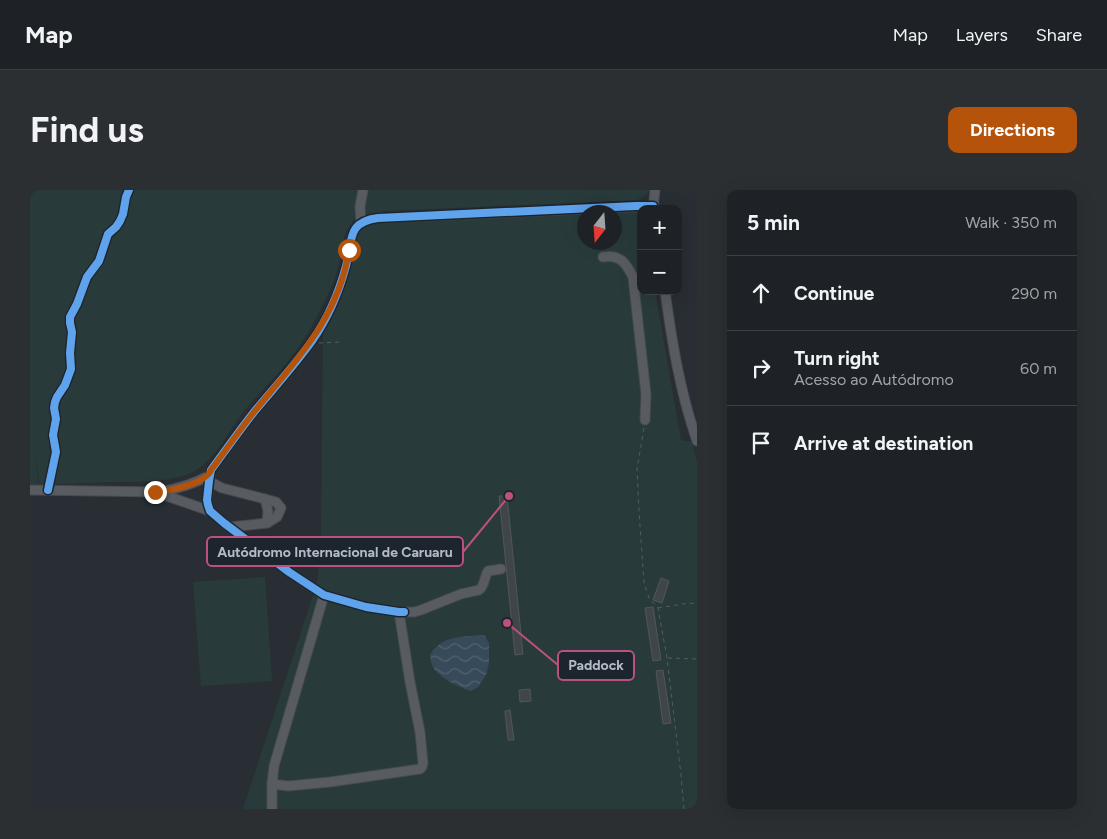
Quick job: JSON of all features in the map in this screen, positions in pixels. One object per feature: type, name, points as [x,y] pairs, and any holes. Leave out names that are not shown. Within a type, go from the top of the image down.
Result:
[{"type":"street","points":[[48,490],[56,452],[53,435],[56,419],[55,402],[65,385],[70,369],[72,332],[70,317],[77,304],[86,277],[99,261],[108,234],[120,221],[129,190]]},
{"type":"street","points":[[362,222],[360,207],[363,190]]},
{"type":"street","points":[[653,205],[655,190]]},
{"type":"street","points":[[210,511],[207,500],[211,470],[252,414],[311,342],[341,284],[354,231],[362,222],[378,218],[637,208]]},
{"type":"street","points":[[603,257],[615,256],[620,259],[625,263],[633,277],[646,394],[645,420]]},
{"type":"street","points":[[666,295],[680,382],[697,441]]},
{"type":"street","points":[[30,490],[155,492],[174,489],[209,478]]},
{"type":"street","points":[[209,478],[222,488],[276,502],[281,508],[278,518],[267,523],[230,527]]},
{"type":"street","points":[[155,492],[210,511],[288,572],[324,595],[366,607],[401,612],[421,610],[461,594],[479,590],[482,588],[488,571],[500,568]]},
{"type":"street","points":[[265,499],[268,512],[267,523]]},
{"type":"street","points":[[272,809],[272,784],[276,757],[324,595]]},
{"type":"street","points":[[272,784],[288,786],[377,776],[420,769],[426,763],[401,612]]},
{"type":"path","points":[[311,342],[322,344],[342,342]]},
{"type":"path","points":[[645,420],[638,469],[644,583],[650,598],[658,608],[667,658],[684,809]]},
{"type":"path","points":[[658,608],[689,603],[697,604]]},
{"type":"path","points":[[667,658],[697,659]]},
{"type":"green space","points":[[30,190],[649,190],[647,195],[637,200],[385,211],[360,216],[353,221],[346,232],[334,279],[320,311],[306,336],[284,366],[244,411],[215,452],[201,467],[185,475],[165,480],[39,485],[36,454],[38,485],[30,485]]},
{"type":"green space","points":[[637,209],[637,295],[656,295],[681,440],[692,442],[697,462],[697,809],[243,809],[317,583],[321,530],[323,332],[346,282],[354,255],[357,227],[374,218],[577,211],[577,250],[622,250],[622,210]]},
{"type":"green space","points":[[265,577],[272,681],[201,686],[193,582]]},
{"type":"water","points":[[465,636],[485,636],[489,643],[489,663],[486,675],[478,687],[471,691],[450,682],[436,671],[430,655],[440,644]]},
{"type":"building","points":[[499,496],[507,496],[523,654],[515,655]]},
{"type":"building","points":[[661,578],[669,581],[662,603],[653,600]]},
{"type":"building","points":[[653,607],[661,660],[653,661],[645,608]]},
{"type":"building","points":[[663,670],[671,723],[663,724],[656,671]]},
{"type":"building","points":[[530,689],[531,701],[520,702],[519,690]]},
{"type":"building","points":[[510,710],[514,740],[508,740],[505,711]]},
{"type":"cycle path","points":[[48,490],[56,452],[53,435],[56,419],[55,402],[65,385],[71,369],[72,332],[70,317],[87,277],[99,261],[108,234],[120,221],[129,190]]},
{"type":"cycle path","points":[[404,612],[366,607],[324,595],[289,572],[210,511],[207,500],[211,470],[254,412],[312,341],[323,323],[340,285],[353,234],[360,224],[378,218],[637,206]]},
{"type":"place","name":"Autódromo Internacional de Caruaru","points":[[509,496]]},
{"type":"place","name":"Paddock","points":[[507,623]]},
{"type":"route","points":[[155,492],[174,489],[210,475],[211,470],[252,414],[302,354],[318,331],[341,284],[349,250]]}]
